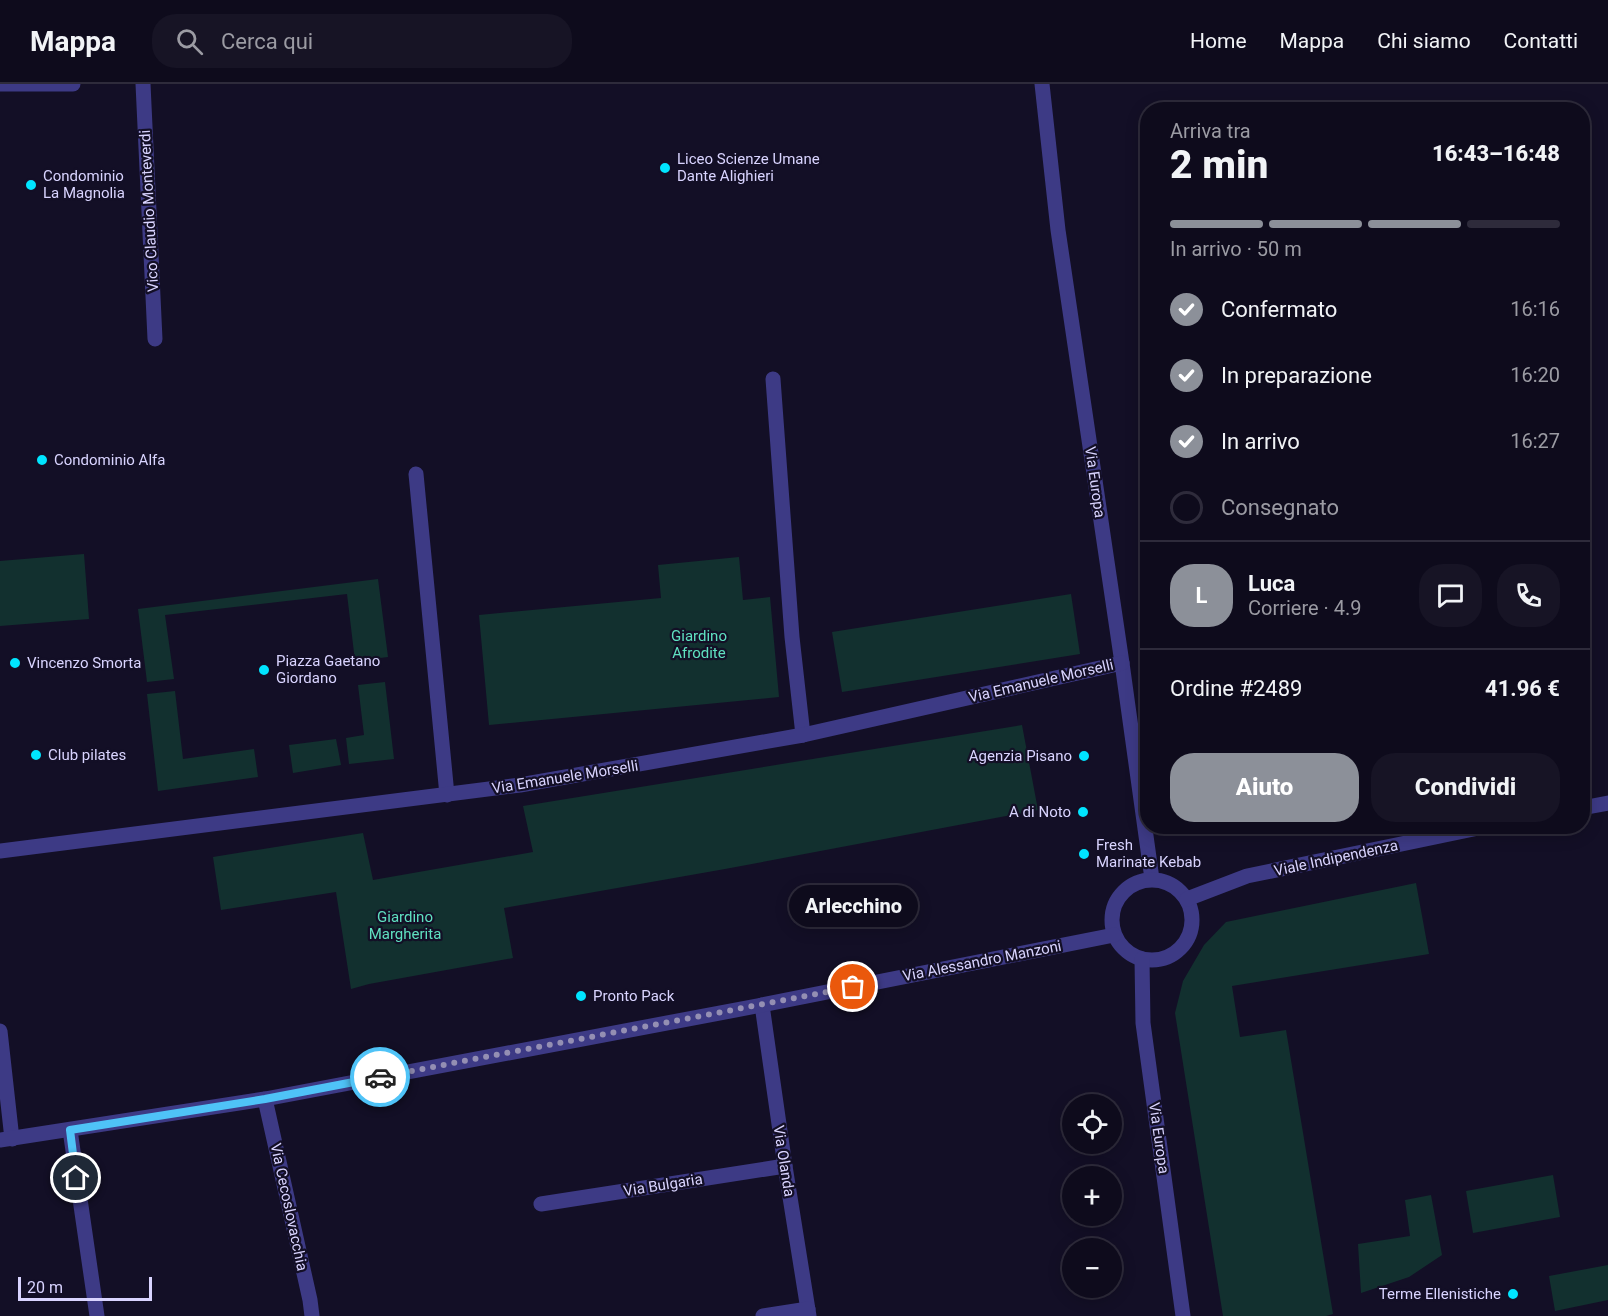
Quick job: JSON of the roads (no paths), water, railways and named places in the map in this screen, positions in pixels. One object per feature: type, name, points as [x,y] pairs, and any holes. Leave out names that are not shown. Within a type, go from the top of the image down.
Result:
[{"type":"street","points":[[0,84],[73,84]]},
{"type":"street","name":"Vico Claudio Monteverdi","points":[[143,84],[155,339]]},
{"type":"street","name":"Via Europa","points":[[1042,84],[1058,230],[1140,793]]},
{"type":"street","points":[[773,379],[792,637],[803,735]]},
{"type":"street","points":[[416,474],[447,795]]},
{"type":"street","name":"Via Emanuele Morselli","points":[[0,851],[543,782],[803,735],[1122,663]]},
{"type":"street","points":[[1590,806],[1608,803]]},
{"type":"street","name":"Via Europa","points":[[1146,834],[1152,879]]},
{"type":"street","name":"Viale Indipendenza","points":[[1186,899],[1247,876],[1449,834]]},
{"type":"street","points":[[1152,879],[1165,881],[1186,899],[1192,917],[1189,936],[1178,951],[1160,959],[1142,959],[1130,954],[1114,935],[1113,910],[1118,897],[1138,882],[1152,879]]},
{"type":"street","name":"Via Alessandro Manzoni","points":[[6,1139],[265,1099],[762,1005],[1114,935]]},
{"type":"street","name":"Via Europa","points":[[1142,959],[1143,1023],[1183,1316]]},
{"type":"street","name":"Via Olanda","points":[[762,1005],[809,1312]]},
{"type":"street","points":[[0,1030],[6,1139]]},
{"type":"street","name":"Via Cecoslovacchia","points":[[265,1099],[312,1316]]},
{"type":"street","points":[[70,1130],[97,1316]]},
{"type":"street","name":"Via Bulgaria","points":[[541,1204],[785,1166]]},
{"type":"street","points":[[763,1316],[809,1312]]},
{"type":"place","name":"Liceo Scienze Umane Dante Alighieri","points":[[665,168]]},
{"type":"place","name":"Condominio La Magnolia","points":[[31,185]]},
{"type":"place","name":"Condominio Alfa","points":[[42,460]]},
{"type":"place","name":"Vincenzo Smorta","points":[[15,663]]},
{"type":"place","name":"Piazza Gaetano Giordano","points":[[264,670]]},
{"type":"place","name":"Club pilates","points":[[36,755]]},
{"type":"place","name":"Agenzia Pisano","points":[[1084,756]]},
{"type":"place","name":"A di Noto","points":[[1083,812]]},
{"type":"place","name":"Fresh Marinate Kebab","points":[[1084,854]]},
{"type":"place","name":"Arlecchino","points":[[853,987]]},
{"type":"place","name":"Pronto Pack","points":[[581,996]]},
{"type":"place","name":"Terme Ellenistiche","points":[[1513,1294]]},
{"type":"park label","name":"Giardino Afrodite","points":[[699,644]]},
{"type":"park label","name":"Giardino Margherita","points":[[405,926]]}]
